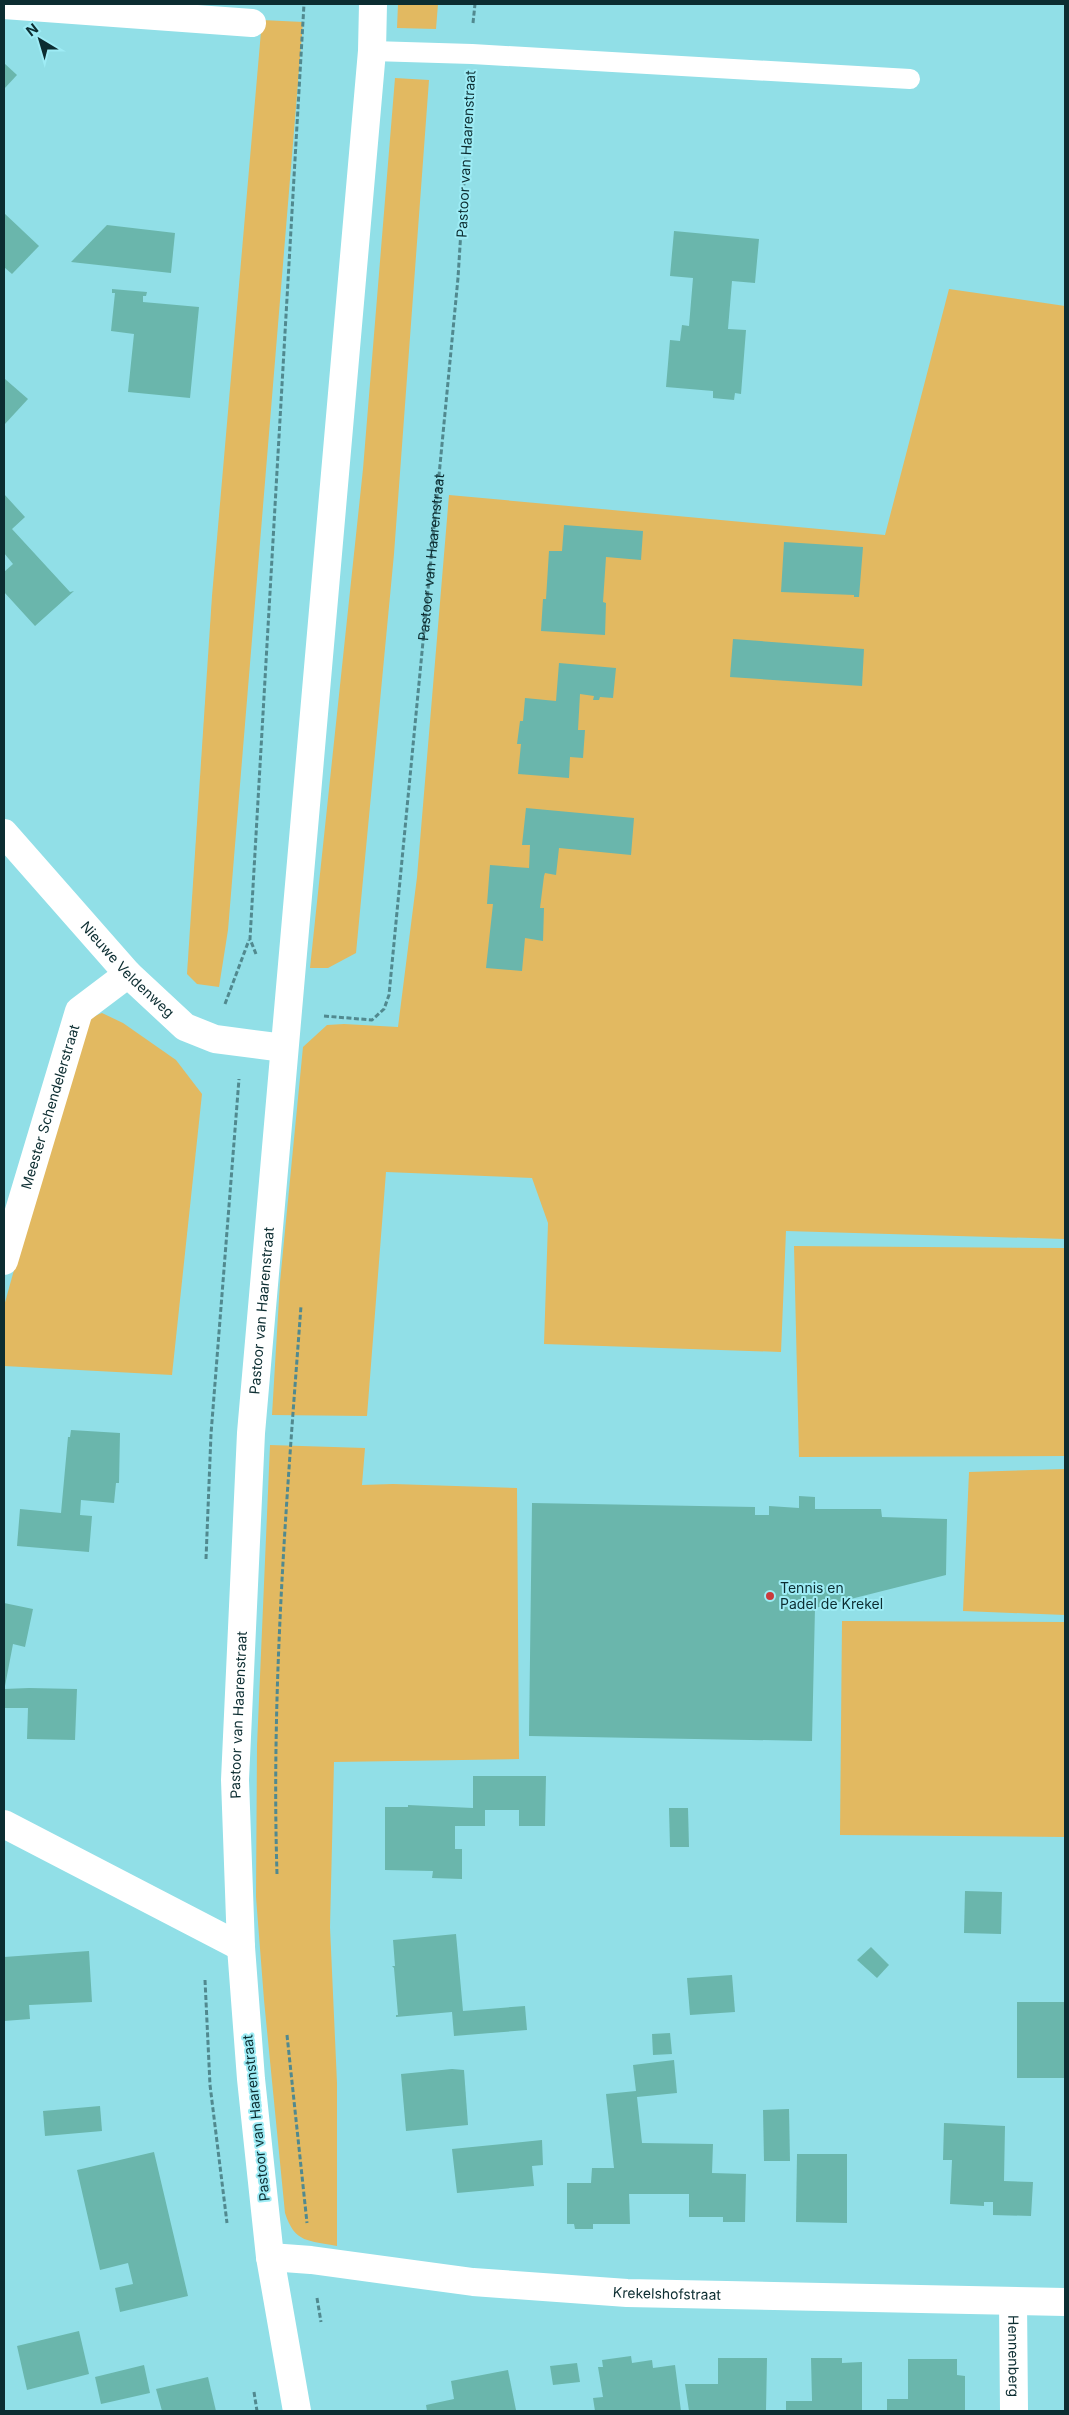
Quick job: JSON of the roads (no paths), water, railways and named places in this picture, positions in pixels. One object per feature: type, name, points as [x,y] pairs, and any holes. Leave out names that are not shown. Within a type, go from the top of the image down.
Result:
[{"type":"street","name":"Pastoor van Haarenstraat","points":[[297,2411],[270,2257],[251,2079],[242,1947],[236,1780],[250,1443],[286,1015],[302,862],[372,51],[373,4]]},
{"type":"street","points":[[4,5],[252,23]]},
{"type":"street","name":"Nieuwe Veldenweg","points":[[4,833],[128,974],[185,1027],[215,1039],[284,1048]]},
{"type":"street","name":"Meester Schendelerstraat","points":[[4,1261],[79,1011],[128,974]]},
{"type":"street","points":[[4,1824],[242,1947]]},
{"type":"street","name":"Krekelshofstraat","points":[[270,2257],[312,2260],[473,2282],[627,2293],[1065,2302]]},
{"type":"street","name":"Hennenberg","points":[[1013,2301],[1014,2411]]},
{"type":"lane","points":[[372,51],[472,54],[910,79]]},
{"type":"place","name":"Tennis en Padel de Krekel","points":[[770,1596]]}]
